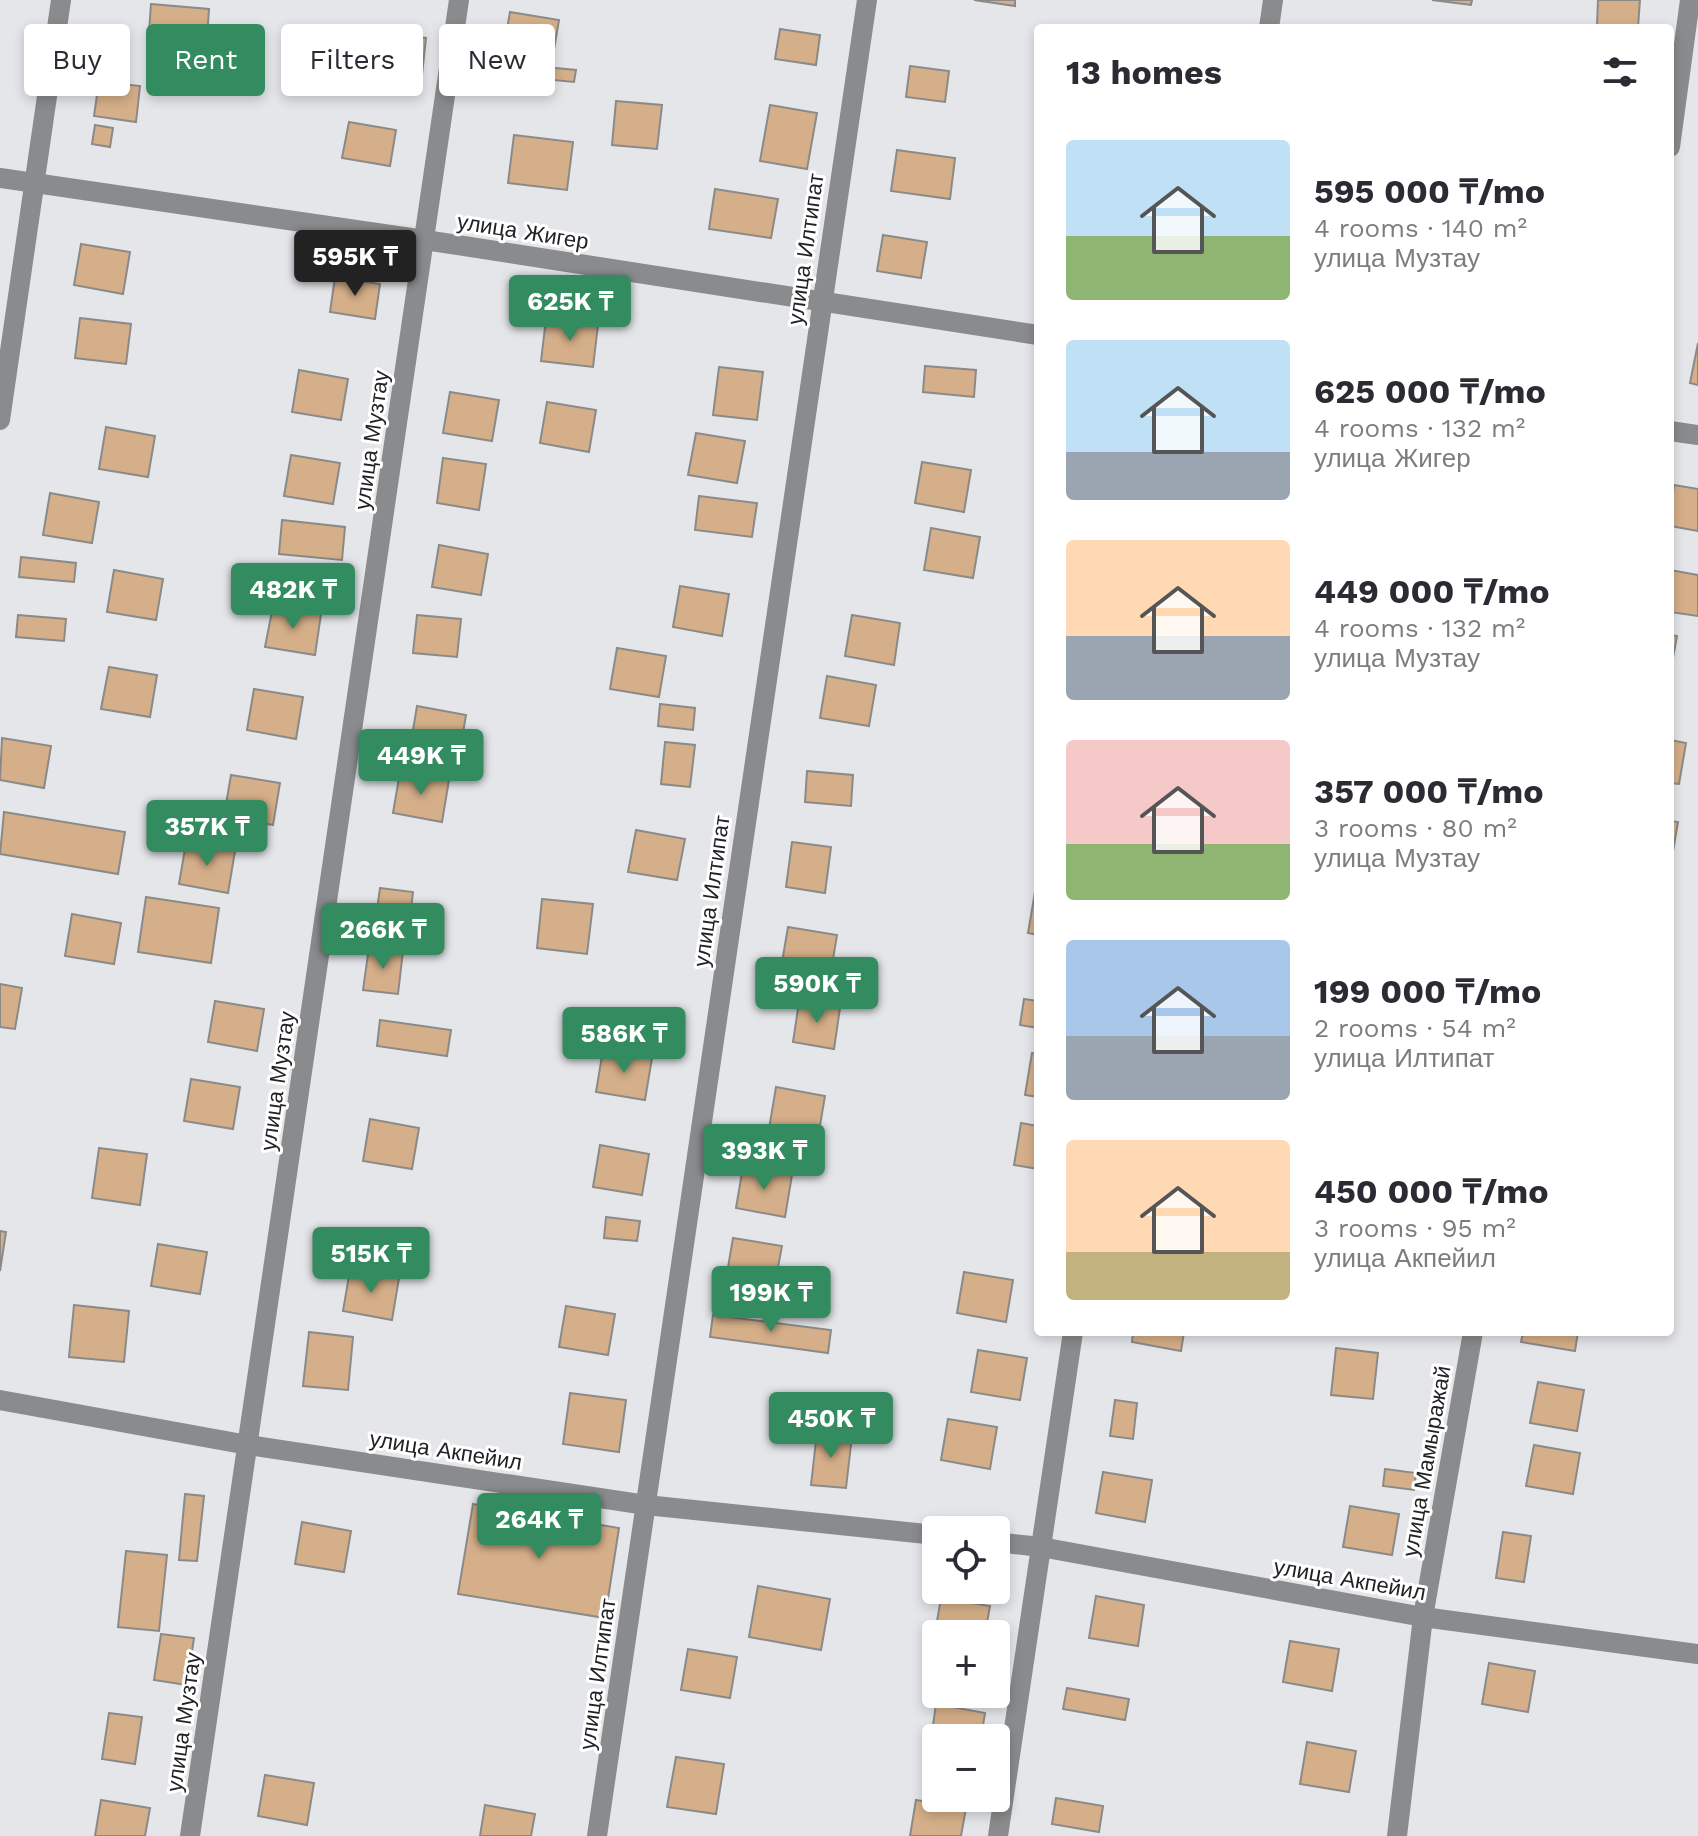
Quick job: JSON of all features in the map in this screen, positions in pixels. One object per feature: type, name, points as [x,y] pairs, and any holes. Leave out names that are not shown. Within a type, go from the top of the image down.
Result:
[{"type":"street","points":[[0,420],[61,0]]},
{"type":"street","name":"улица Музтау","points":[[190,1836],[459,0]]},
{"type":"street","name":"улица Илтипат","points":[[597,1836],[867,0]]},
{"type":"street","points":[[1270,24],[1273,0]]},
{"type":"street","points":[[1674,118],[1690,0]]},
{"type":"street","name":"улица Жигер","points":[[0,178],[1034,334]]},
{"type":"street","points":[[1674,432],[1698,435]]},
{"type":"street","points":[[998,1836],[1072,1336]]},
{"type":"street","name":"улица Мамыражай","points":[[1397,1836],[1423,1617],[1472,1336]]},
{"type":"street","name":"улица Акпейил","points":[[0,1400],[248,1445],[646,1505],[922,1534]]},
{"type":"street","name":"улица Акпейил","points":[[1010,1544],[1423,1617],[1698,1654]]},
{"type":"building","points":[[974,0],[1015,0],[1015,6]]},
{"type":"building","points":[[1432,0],[1472,0],[1471,5]]},
{"type":"building","points":[[1598,0],[1640,0],[1638,24],[1597,24]]},
{"type":"building","points":[[151,4],[209,9],[208,24],[150,24]]},
{"type":"building","points":[[510,12],[559,20],[555,43],[555,24],[508,24]]},
{"type":"building","points":[[780,29],[820,35],[816,65],[775,59]]},
{"type":"building","points":[[423,38],[426,38],[423,66]]},
{"type":"building","points":[[910,66],[949,71],[945,102],[906,97]]},
{"type":"building","points":[[555,68],[576,70],[574,82],[555,80]]},
{"type":"building","points":[[130,85],[140,86],[136,122],[94,116],[97,96],[130,96]]},
{"type":"building","points":[[616,101],[662,105],[657,149],[612,145]]},
{"type":"building","points":[[770,105],[817,113],[807,169],[760,161]]},
{"type":"building","points":[[349,122],[396,130],[390,166],[342,158]]},
{"type":"building","points":[[95,125],[113,128],[110,147],[92,144]]},
{"type":"building","points":[[514,135],[573,142],[567,190],[508,183]]},
{"type":"building","points":[[897,150],[955,158],[950,199],[891,191]]},
{"type":"building","points":[[715,189],[778,199],[771,238],[709,229]]},
{"type":"building","points":[[883,235],[927,242],[921,278],[877,271]]},
{"type":"building","points":[[81,244],[130,252],[123,294],[74,285]]},
{"type":"building","points":[[335,277],[380,284],[375,319],[330,312]]},
{"type":"building","points":[[80,318],[131,324],[126,364],[75,358]]},
{"type":"building","points":[[546,319],[598,325],[593,367],[541,361]]},
{"type":"building","points":[[1698,343],[1698,385],[1690,383]]},
{"type":"building","points":[[925,366],[976,370],[974,397],[923,392]]},
{"type":"building","points":[[719,367],[763,372],[757,420],[713,415]]},
{"type":"building","points":[[299,370],[348,379],[341,420],[292,412]]},
{"type":"building","points":[[450,392],[499,400],[492,441],[443,433]]},
{"type":"building","points":[[547,402],[596,410],[589,452],[540,443]]},
{"type":"building","points":[[106,427],[155,436],[148,477],[99,469]]},
{"type":"building","points":[[696,433],[745,441],[737,483],[688,475]]},
{"type":"building","points":[[291,455],[340,463],[333,504],[284,496]]},
{"type":"building","points":[[443,458],[486,464],[479,510],[437,503]]},
{"type":"building","points":[[922,462],[971,470],[964,512],[915,503]]},
{"type":"building","points":[[1674,485],[1698,489],[1698,531],[1674,527]]},
{"type":"building","points":[[50,493],[99,502],[92,543],[43,535]]},
{"type":"building","points":[[699,496],[757,503],[752,537],[695,530]]},
{"type":"building","points":[[282,520],[345,527],[342,560],[279,554]]},
{"type":"building","points":[[931,528],[980,537],[973,578],[924,570]]},
{"type":"building","points":[[439,545],[488,554],[481,595],[432,587]]},
{"type":"building","points":[[21,557],[76,563],[74,582],[19,577]]},
{"type":"building","points":[[114,570],[163,579],[156,620],[107,612]]},
{"type":"building","points":[[1674,571],[1698,575],[1698,616],[1674,613]]},
{"type":"building","points":[[680,586],[729,594],[722,636],[673,627]]},
{"type":"building","points":[[273,606],[321,614],[315,655],[265,647]]},
{"type":"building","points":[[18,615],[66,619],[64,641],[16,637]]},
{"type":"building","points":[[417,615],[461,619],[457,657],[413,653]]},
{"type":"building","points":[[852,615],[900,623],[894,665],[845,656]]},
{"type":"building","points":[[617,648],[666,656],[659,697],[610,689]]},
{"type":"building","points":[[109,667],[157,675],[150,717],[101,709]]},
{"type":"building","points":[[827,676],[876,685],[869,726],[820,718]]},
{"type":"building","points":[[254,689],[303,697],[296,739],[247,730]]},
{"type":"building","points":[[660,704],[695,708],[693,730],[658,726]]},
{"type":"building","points":[[417,706],[466,715],[459,756],[410,748]]},
{"type":"building","points":[[2,738],[51,746],[44,788],[0,780]]},
{"type":"building","points":[[1674,741],[1686,743],[1679,784],[1674,783]]},
{"type":"building","points":[[665,742],[695,745],[690,787],[661,784]]},
{"type":"building","points":[[807,771],[853,775],[851,806],[805,802]]},
{"type":"building","points":[[400,772],[449,780],[442,822],[393,813]]},
{"type":"building","points":[[231,775],[280,783],[273,825],[224,816]]},
{"type":"building","points":[[4,812],[125,832],[118,874],[0,854]]},
{"type":"building","points":[[1674,822],[1678,822],[1674,845]]},
{"type":"building","points":[[636,830],[685,839],[677,880],[628,872]]},
{"type":"building","points":[[792,842],[831,847],[825,893],[786,887]]},
{"type":"building","points":[[186,843],[235,851],[228,893],[179,884]]},
{"type":"building","points":[[380,888],[413,892],[408,935],[374,931]]},
{"type":"building","points":[[146,897],[219,908],[211,963],[138,952]]},
{"type":"building","points":[[1034,898],[1034,934],[1028,933]]},
{"type":"building","points":[[542,899],[593,904],[587,954],[537,948]]},
{"type":"building","points":[[72,914],[121,923],[114,964],[65,956]]},
{"type":"building","points":[[788,927],[837,935],[830,977],[781,968]]},
{"type":"building","points":[[369,947],[403,951],[398,994],[363,990]]},
{"type":"building","points":[[0,984],[22,988],[15,1029],[0,1027]]},
{"type":"building","points":[[1024,999],[1034,1000],[1034,1027],[1020,1025]]},
{"type":"building","points":[[215,1001],[264,1009],[257,1051],[208,1042]]},
{"type":"building","points":[[799,1002],[840,1008],[834,1049],[793,1042]]},
{"type":"building","points":[[380,1020],[451,1030],[447,1056],[377,1046]]},
{"type":"building","points":[[603,1050],[652,1058],[645,1100],[596,1092]]},
{"type":"building","points":[[1032,1053],[1034,1053],[1034,1096],[1025,1095]]},
{"type":"building","points":[[191,1079],[240,1087],[233,1129],[184,1121]]},
{"type":"building","points":[[776,1087],[825,1096],[818,1137],[769,1129]]},
{"type":"building","points":[[370,1119],[419,1128],[412,1169],[363,1161]]},
{"type":"building","points":[[1021,1123],[1034,1125],[1034,1168],[1014,1165]]},
{"type":"building","points":[[600,1145],[649,1154],[642,1195],[593,1187]]},
{"type":"building","points":[[99,1148],[147,1154],[140,1205],[92,1198]]},
{"type":"building","points":[[743,1167],[792,1175],[785,1217],[736,1208]]},
{"type":"building","points":[[606,1217],[640,1221],[637,1241],[604,1238]]},
{"type":"building","points":[[0,1231],[6,1232],[0,1271]]},
{"type":"building","points":[[733,1238],[782,1246],[774,1288],[726,1279]]},
{"type":"building","points":[[158,1244],[207,1252],[200,1294],[151,1286]]},
{"type":"building","points":[[350,1270],[399,1278],[392,1320],[343,1311]]},
{"type":"building","points":[[964,1272],[1013,1280],[1006,1322],[957,1313]]},
{"type":"building","points":[[74,1305],[129,1311],[124,1362],[69,1357]]},
{"type":"building","points":[[566,1306],[615,1314],[608,1355],[559,1347]]},
{"type":"building","points":[[713,1315],[831,1330],[828,1353],[710,1337]]},
{"type":"building","points":[[309,1332],[353,1337],[348,1390],[303,1386]]},
{"type":"building","points":[[1133,1336],[1183,1336],[1181,1351],[1132,1342]]},
{"type":"building","points":[[1522,1336],[1577,1336],[1575,1351],[1521,1342]]},
{"type":"building","points":[[1336,1348],[1378,1353],[1373,1399],[1331,1395]]},
{"type":"building","points":[[978,1350],[1027,1358],[1020,1400],[971,1392]]},
{"type":"building","points":[[1538,1382],[1584,1390],[1577,1431],[1530,1423]]},
{"type":"building","points":[[570,1393],[626,1400],[619,1452],[563,1444]]},
{"type":"building","points":[[1115,1400],[1137,1403],[1133,1439],[1110,1436]]},
{"type":"building","points":[[948,1419],[997,1427],[990,1469],[941,1460]]},
{"type":"building","points":[[817,1432],[852,1436],[846,1488],[811,1485]]},
{"type":"building","points":[[1534,1445],[1580,1453],[1573,1494],[1526,1486]]},
{"type":"building","points":[[1385,1469],[1416,1473],[1414,1490],[1383,1486]]},
{"type":"building","points":[[1103,1472],[1152,1480],[1145,1522],[1096,1513]]},
{"type":"building","points":[[185,1494],[204,1496],[197,1561],[179,1560]]},
{"type":"building","points":[[473,1504],[619,1528],[605,1618],[458,1594]]},
{"type":"building","points":[[1350,1506],[1399,1514],[1392,1555],[1343,1547]]},
{"type":"building","points":[[302,1522],[351,1531],[344,1572],[295,1564]]},
{"type":"building","points":[[1503,1532],[1531,1536],[1524,1582],[1496,1578]]},
{"type":"building","points":[[126,1551],[167,1555],[159,1631],[118,1627]]},
{"type":"building","points":[[758,1586],[830,1599],[821,1650],[749,1637]]},
{"type":"building","points":[[1096,1596],[1144,1605],[1138,1646],[1089,1638]]},
{"type":"building","points":[[940,1604],[990,1606],[988,1620],[937,1620]]},
{"type":"building","points":[[161,1634],[194,1638],[187,1685],[154,1680]]},
{"type":"building","points":[[1290,1641],[1339,1649],[1332,1691],[1283,1682]]},
{"type":"building","points":[[688,1649],[737,1657],[730,1698],[681,1690]]},
{"type":"building","points":[[1489,1663],[1535,1671],[1528,1712],[1482,1704]]},
{"type":"building","points":[[1067,1688],[1129,1699],[1125,1720],[1063,1709]]},
{"type":"building","points":[[935,1708],[985,1713],[983,1724],[933,1724]]},
{"type":"building","points":[[109,1713],[142,1717],[135,1764],[102,1759]]},
{"type":"building","points":[[1307,1742],[1356,1751],[1349,1792],[1300,1784]]},
{"type":"building","points":[[676,1757],[724,1764],[716,1814],[667,1807]]},
{"type":"building","points":[[265,1775],[314,1783],[307,1825],[258,1816]]},
{"type":"building","points":[[1056,1798],[1103,1806],[1099,1832],[1052,1824]]},
{"type":"building","points":[[101,1800],[150,1808],[145,1836],[95,1836]]},
{"type":"building","points":[[916,1800],[922,1801],[922,1812],[965,1812],[961,1836],[910,1836]]},
{"type":"building","points":[[485,1805],[535,1814],[531,1836],[480,1836]]}]
